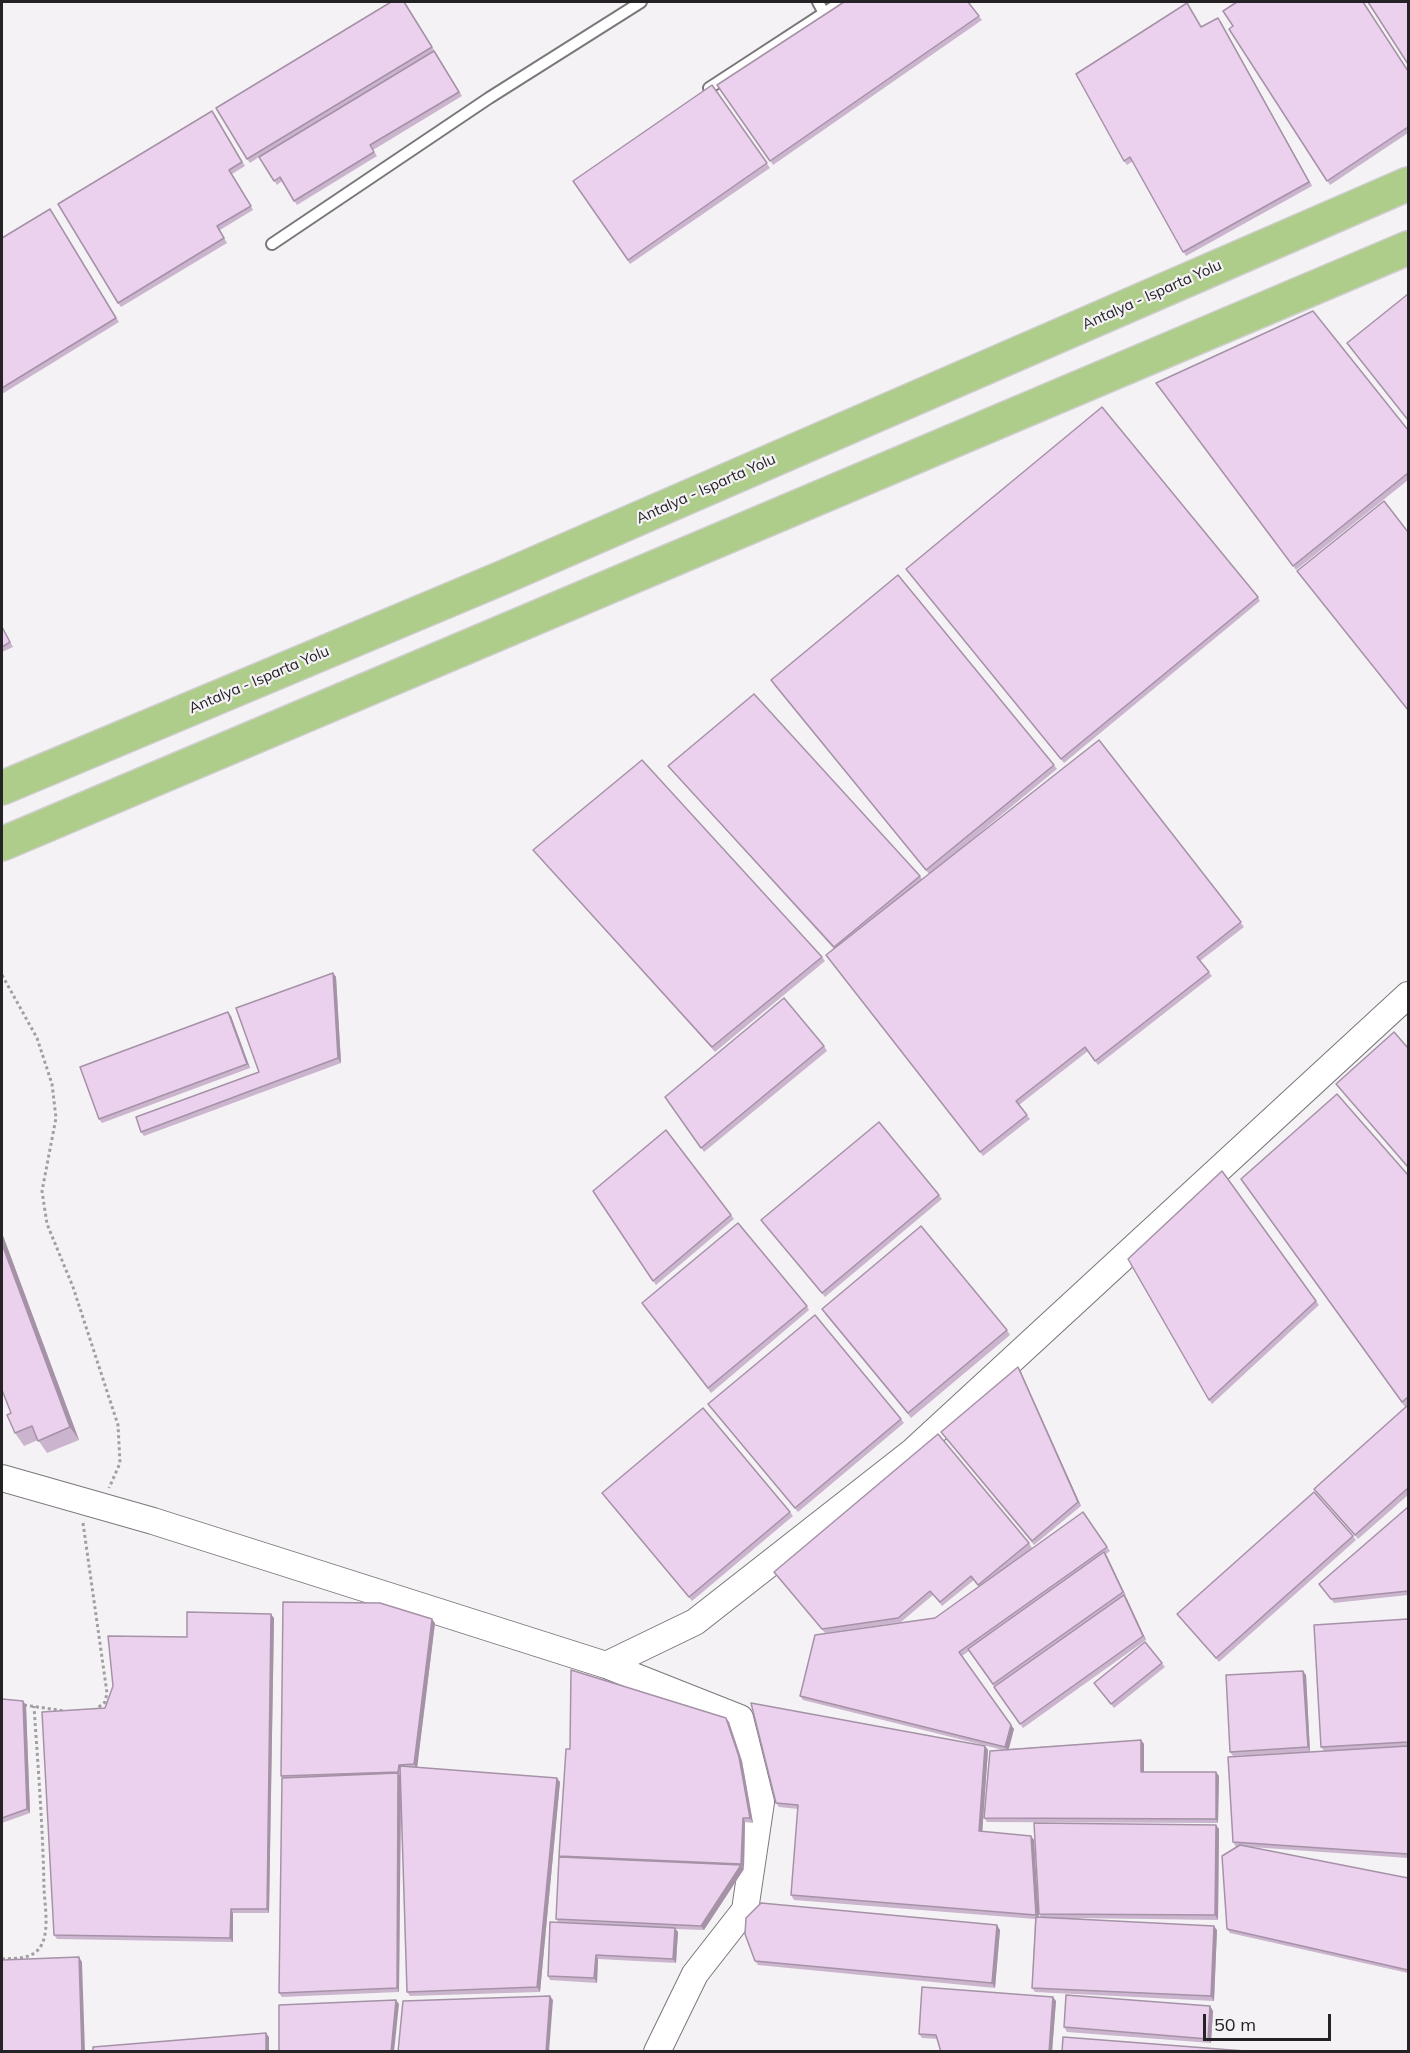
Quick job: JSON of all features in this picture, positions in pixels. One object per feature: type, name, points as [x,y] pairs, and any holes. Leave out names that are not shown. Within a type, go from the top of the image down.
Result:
[{"type":"highway","name":"Antalya - Isparta Yolu","points":[[2,788],[504,577],[1408,184]]},
{"type":"highway","points":[[2,844],[1408,248]]},
{"type":"street","points":[[606,1665],[695,1622],[912,1452],[1408,995]]},
{"type":"street","points":[[2,1478],[90,1503],[606,1665],[741,1718],[760,1802],[745,1910],[695,1974],[657,2052]]},
{"type":"lane","points":[[272,244],[489,98],[641,2]]},
{"type":"lane","points":[[818,2],[824,13]]},
{"type":"lane","points":[[709,88],[842,2]]},
{"type":"path","points":[[2,975],[37,1038],[52,1084],[56,1118],[42,1191],[47,1224],[73,1287],[118,1425],[120,1463],[90,1503],[107,1694],[105,1702],[94,1711]]},
{"type":"path","points":[[23,1705],[73,1712]]},
{"type":"path","points":[[2,1959],[23,1958],[34,1954],[42,1944],[45,1927],[43,1845],[34,1706]]},
{"type":"building","points":[[391,2],[404,2],[432,47],[247,159],[216,108]]},
{"type":"building","points":[[844,2],[968,2],[979,16],[770,161],[717,85]]},
{"type":"building","points":[[1237,2],[1363,2],[1408,71],[1408,127],[1327,181],[1229,29],[1233,26],[1223,11]]},
{"type":"building","points":[[1368,2],[1408,2],[1408,64]]},
{"type":"building","points":[[1187,3],[1201,27],[1218,18],[1309,182],[1183,252],[1130,157],[1124,161],[1076,74]]},
{"type":"building","points":[[434,51],[459,92],[370,145],[374,152],[294,201],[280,177],[274,181],[259,157]]},
{"type":"building","points":[[712,85],[767,163],[628,260],[573,181]]},
{"type":"building","points":[[212,111],[242,162],[229,170],[251,206],[217,226],[224,238],[118,303],[58,204]]},
{"type":"building","points":[[50,209],[116,318],[2,388],[2,238]]},
{"type":"building","points":[[1408,294],[1408,420],[1347,343]]},
{"type":"building","points":[[1313,311],[1408,430],[1408,473],[1293,566],[1156,383]]},
{"type":"building","points":[[1102,407],[1258,597],[1061,759],[906,569]]},
{"type":"building","points":[[1384,501],[1408,532],[1408,710],[1297,571]]},
{"type":"building","points":[[898,575],[1054,765],[926,870],[771,680]]},
{"type":"building","points":[[2,627],[10,642],[2,647]]},
{"type":"building","points":[[754,694],[920,876],[834,947],[668,766]]},
{"type":"building","points":[[1099,740],[1241,922],[1197,957],[1209,972],[1095,1061],[1085,1047],[1016,1101],[1027,1115],[980,1152],[826,955]]},
{"type":"building","points":[[642,760],[822,957],[712,1047],[533,850]]},
{"type":"building","points":[[333,973],[338,1058],[141,1132],[136,1117],[259,1072],[236,1008]]},
{"type":"building","points":[[784,998],[824,1046],[701,1148],[665,1097]]},
{"type":"building","points":[[228,1012],[247,1064],[99,1119],[80,1067]]},
{"type":"building","points":[[1394,1032],[1408,1048],[1408,1167],[1336,1084]]},
{"type":"building","points":[[1337,1094],[1408,1175],[1408,1397],[1402,1402],[1241,1179]]},
{"type":"building","points":[[879,1122],[939,1195],[822,1293],[761,1220]]},
{"type":"building","points":[[666,1130],[731,1215],[653,1281],[593,1191]]},
{"type":"building","points":[[1222,1171],[1316,1301],[1209,1400],[1128,1259]]},
{"type":"building","points":[[738,1223],[807,1306],[708,1388],[642,1303]]},
{"type":"building","points":[[921,1226],[1007,1330],[908,1413],[822,1309]]},
{"type":"building","points":[[2,1244],[70,1427],[38,1441],[32,1426],[15,1433],[7,1415],[11,1413],[2,1390]]},
{"type":"building","points":[[815,1315],[901,1419],[795,1508],[708,1404]]},
{"type":"building","points":[[1018,1367],[1078,1502],[1032,1541],[941,1432]]},
{"type":"building","points":[[1408,1405],[1408,1488],[1355,1535],[1314,1489]]},
{"type":"building","points":[[703,1408],[790,1512],[689,1597],[602,1493]]},
{"type":"building","points":[[938,1434],[1029,1543],[978,1585],[971,1576],[940,1602],[930,1591],[898,1618],[822,1629],[774,1572]]},
{"type":"building","points":[[1314,1492],[1353,1536],[1216,1658],[1177,1614]]},
{"type":"building","points":[[1408,1507],[1408,1591],[1331,1599],[1319,1584]]},
{"type":"building","points":[[1083,1512],[1107,1547],[959,1652],[1011,1725],[1005,1747],[800,1696],[815,1635],[935,1618]]},
{"type":"building","points":[[1104,1552],[1123,1592],[993,1684],[968,1649]]},
{"type":"building","points":[[1124,1595],[1143,1636],[1020,1724],[994,1687]]},
{"type":"building","points":[[283,1602],[380,1603],[432,1619],[414,1764],[399,1765],[398,1772],[281,1776]]},
{"type":"building","points":[[187,1612],[271,1614],[267,1909],[231,1909],[230,1938],[54,1935],[42,1712],[105,1708],[113,1686],[108,1636],[187,1637]]},
{"type":"building","points":[[1408,1619],[1408,1742],[1321,1747],[1314,1625]]},
{"type":"building","points":[[1145,1642],[1162,1663],[1111,1704],[1094,1683]]},
{"type":"building","points":[[571,1670],[726,1718],[739,1757],[750,1818],[743,1818],[741,1864],[559,1856],[566,1749],[570,1749]]},
{"type":"building","points":[[1303,1671],[1308,1747],[1230,1752],[1226,1675]]},
{"type":"building","points":[[2,1699],[23,1701],[27,1809],[2,1818]]},
{"type":"building","points":[[751,1703],[985,1746],[979,1831],[1031,1836],[1036,1915],[791,1895],[798,1805],[776,1803]]},
{"type":"building","points":[[1141,1740],[1141,1772],[1216,1772],[1216,1819],[984,1818],[990,1751]]},
{"type":"building","points":[[1408,1746],[1408,1854],[1233,1842],[1228,1757]]},
{"type":"building","points":[[400,1766],[557,1778],[537,1987],[407,1992]]},
{"type":"building","points":[[398,1773],[397,1988],[279,1993],[282,1778]]},
{"type":"building","points":[[1034,1823],[1216,1825],[1215,1915],[1039,1914]]},
{"type":"building","points":[[1240,1845],[1408,1878],[1408,1970],[1227,1929],[1222,1856]]},
{"type":"building","points":[[559,1857],[741,1865],[701,1926],[556,1919]]},
{"type":"building","points":[[761,1903],[997,1925],[992,1983],[755,1961],[745,1934],[746,1918]]},
{"type":"building","points":[[1036,1917],[1214,1926],[1211,1996],[1032,1988]]},
{"type":"building","points":[[550,1922],[675,1928],[673,1959],[596,1955],[594,1978],[548,1976]]},
{"type":"building","points":[[79,1957],[82,2052],[2,2052],[2,1960]]},
{"type":"building","points":[[922,1987],[1053,1997],[1049,2052],[941,2052],[936,2035],[919,2034]]},
{"type":"building","points":[[1066,1995],[1210,2006],[1208,2039],[1064,2027]]},
{"type":"building","points":[[550,1996],[546,2052],[398,2052],[403,2001]]},
{"type":"building","points":[[396,2000],[391,2052],[279,2052],[279,2005]]},
{"type":"building","points":[[266,2033],[266,2052],[93,2052],[93,2047]]},
{"type":"building","points":[[1063,2037],[1245,2051],[1062,2052]]}]
